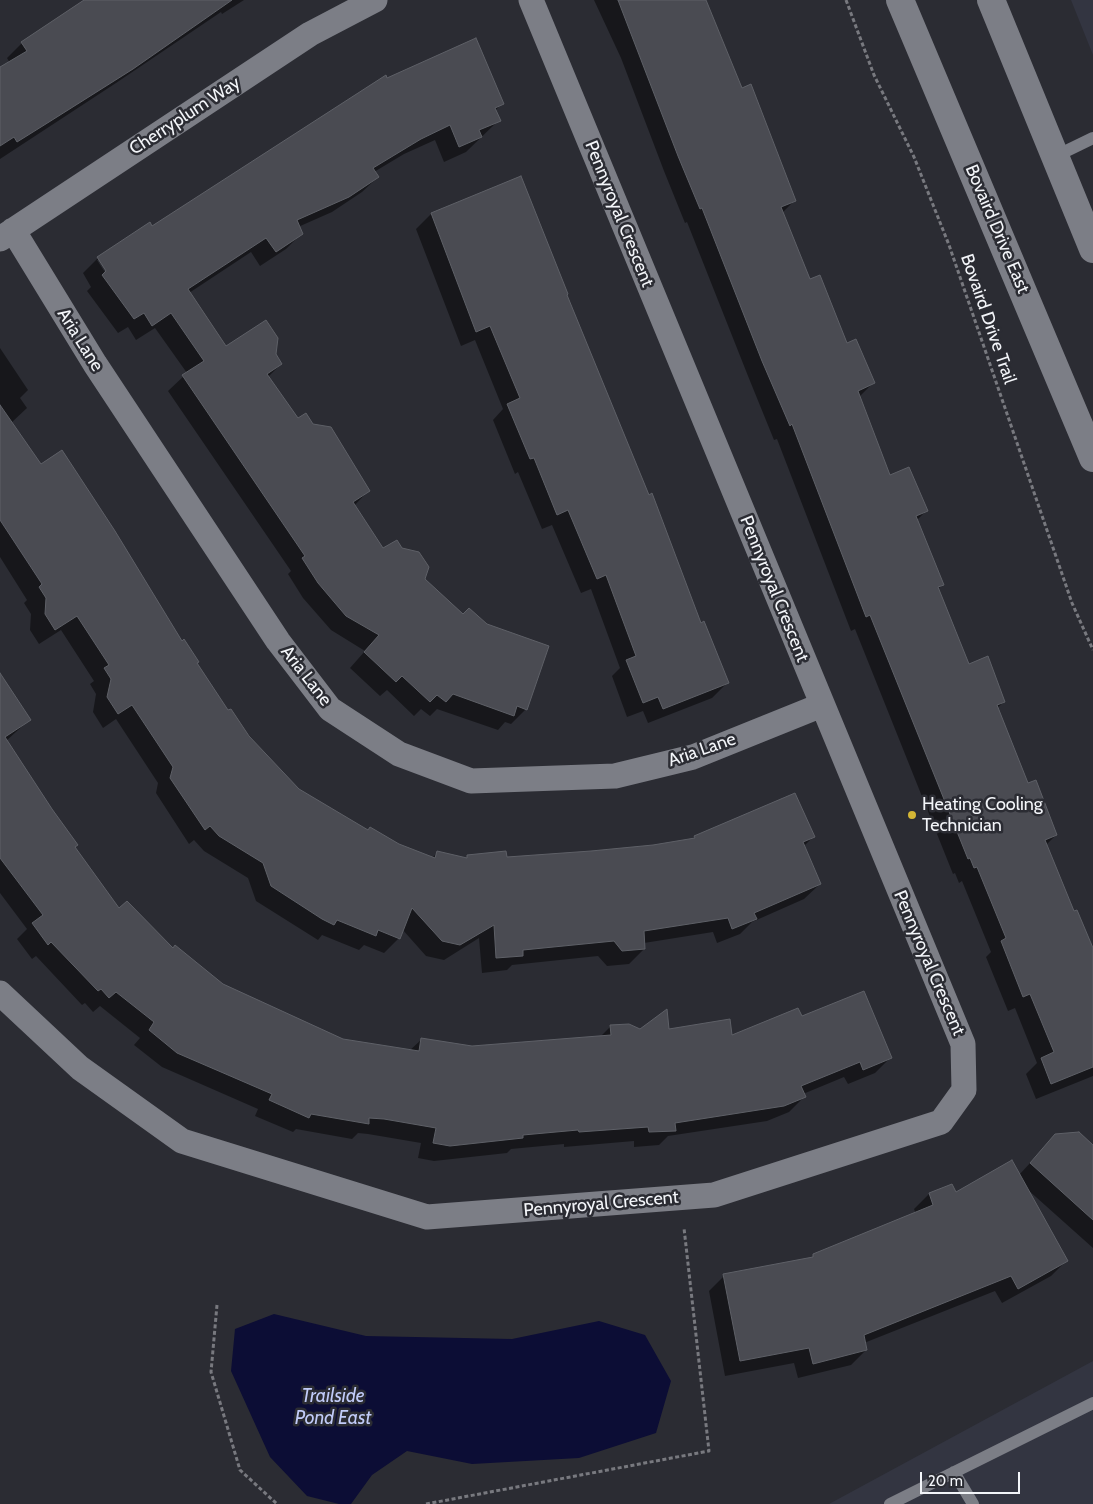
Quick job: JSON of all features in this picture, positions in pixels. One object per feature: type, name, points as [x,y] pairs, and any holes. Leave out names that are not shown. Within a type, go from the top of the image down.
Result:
[{"type":"main road","name":"Bovaird Drive East","points":[[900,0],[1093,458]]},
{"type":"main road","points":[[991,0],[1093,249]]},
{"type":"street","name":"Cherryplum Way","points":[[6,235],[310,34],[375,0]]},
{"type":"street","name":"Pennyroyal Crescent","points":[[0,993],[80,1068],[182,1141],[427,1217],[714,1194],[941,1122],[964,1090],[963,1044],[531,0]]},
{"type":"street","name":"Aria Lane","points":[[6,235],[95,364],[278,641],[330,709],[399,754],[471,781],[615,776],[693,757],[822,705]]},
{"type":"lane","points":[[1056,156],[1093,138]]},
{"type":"lane","points":[[890,1504],[1093,1403]]},
{"type":"lane","points":[[954,1472],[973,1504]]},
{"type":"path","name":"Bovaird Drive Trail","points":[[846,0],[874,75],[914,157],[949,245],[1072,603],[1093,650]]},
{"type":"path","points":[[426,1504],[709,1452],[686,1256],[682,1197]]},
{"type":"path","points":[[216,1305],[212,1372],[240,1470],[277,1504]]},
{"type":"shaded area","points":[[1071,0],[1093,0],[1093,55]]},
{"type":"shaded area","points":[[1093,1361],[1093,1504],[829,1504]]},
{"type":"water","name":"Trailside Pond East","points":[[274,1314],[366,1336],[512,1339],[599,1321],[645,1335],[671,1381],[656,1433],[579,1458],[472,1464],[407,1451],[372,1475],[351,1504],[339,1504],[307,1496],[270,1457],[231,1371],[235,1329]]},
{"type":"building","points":[[84,0],[232,0],[133,69],[49,122],[17,142],[14,137],[0,146],[0,67],[27,51],[21,42]]},
{"type":"building","points":[[618,0],[706,0],[742,88],[751,84],[796,201],[781,207],[810,279],[820,275],[847,343],[856,339],[875,383],[858,391],[890,475],[909,467],[928,511],[916,516],[944,585],[938,587],[969,664],[988,656],[1005,702],[997,705],[1028,783],[1036,780],[1057,835],[1045,840],[1074,911],[1077,910],[1093,948],[1093,1067],[1051,1084],[1041,1058],[1054,1052],[1030,994],[1023,997],[1001,941],[1006,938],[977,867],[974,868],[970,858],[968,859],[870,615],[866,617],[792,424],[790,426],[762,361],[702,208],[700,209],[678,156]]},
{"type":"building","points":[[476,38],[504,104],[495,108],[501,121],[479,130],[482,137],[459,147],[450,125],[421,139],[373,168],[379,177],[349,197],[297,220],[303,234],[276,252],[266,238],[188,289],[226,346],[266,320],[278,338],[276,354],[282,364],[267,374],[298,418],[306,413],[313,424],[331,427],[370,491],[353,502],[383,548],[397,540],[402,548],[419,552],[429,567],[425,579],[463,614],[469,608],[487,624],[549,646],[527,710],[517,706],[514,716],[453,694],[446,702],[437,695],[430,702],[402,676],[396,682],[364,652],[379,635],[346,616],[318,583],[302,558],[305,556],[182,375],[204,361],[171,313],[152,326],[144,313],[134,319],[102,275],[106,271],[97,257],[150,222],[152,226],[386,75],[387,78]]},
{"type":"building","points":[[521,176],[567,295],[649,495],[652,493],[701,623],[704,621],[729,683],[663,709],[658,697],[643,703],[626,660],[636,656],[606,575],[597,579],[568,510],[557,515],[534,458],[530,459],[507,404],[520,398],[490,326],[476,332],[431,213]]},
{"type":"building","points":[[0,405],[41,464],[62,450],[115,531],[182,641],[184,639],[199,662],[197,663],[228,710],[231,709],[249,736],[299,789],[368,830],[370,827],[399,844],[435,858],[437,851],[467,858],[467,855],[506,851],[507,857],[591,851],[653,845],[695,838],[694,836],[795,793],[815,837],[803,842],[821,884],[754,913],[757,919],[732,929],[728,918],[644,931],[645,949],[622,951],[614,941],[523,950],[523,956],[496,958],[494,925],[460,945],[442,941],[412,908],[400,939],[378,930],[376,936],[337,920],[334,925],[322,919],[271,886],[263,863],[219,836],[210,826],[205,830],[170,778],[173,767],[132,705],[118,714],[107,697],[111,679],[104,668],[109,665],[77,616],[55,630],[45,614],[46,598],[39,587],[42,584],[0,520]]},
{"type":"building","points":[[0,673],[31,720],[5,737],[78,845],[75,847],[119,908],[127,901],[173,948],[175,945],[223,984],[343,1039],[419,1051],[421,1038],[472,1046],[611,1035],[610,1025],[629,1024],[640,1029],[667,1009],[669,1029],[730,1019],[732,1035],[798,1008],[802,1016],[864,991],[892,1058],[863,1070],[860,1062],[801,1086],[806,1097],[784,1106],[675,1123],[676,1131],[649,1132],[648,1127],[579,1132],[578,1130],[523,1135],[523,1138],[450,1146],[433,1143],[436,1128],[384,1119],[369,1118],[369,1124],[311,1114],[309,1118],[269,1100],[272,1094],[177,1053],[149,1030],[154,1022],[116,992],[109,998],[101,989],[98,991],[51,942],[48,945],[32,923],[43,915],[0,858]]},
{"type":"building","points":[[1079,1132],[1093,1145],[1093,1220],[1030,1163],[1055,1134]]},
{"type":"building","points":[[1012,1160],[1068,1261],[1018,1289],[1011,1276],[864,1335],[867,1350],[813,1364],[809,1348],[740,1361],[723,1274],[813,1257],[813,1254],[933,1205],[929,1193],[952,1184],[956,1192]]},
{"type":"place","name":"Heating Cooling Technician","points":[[912,815]]}]
